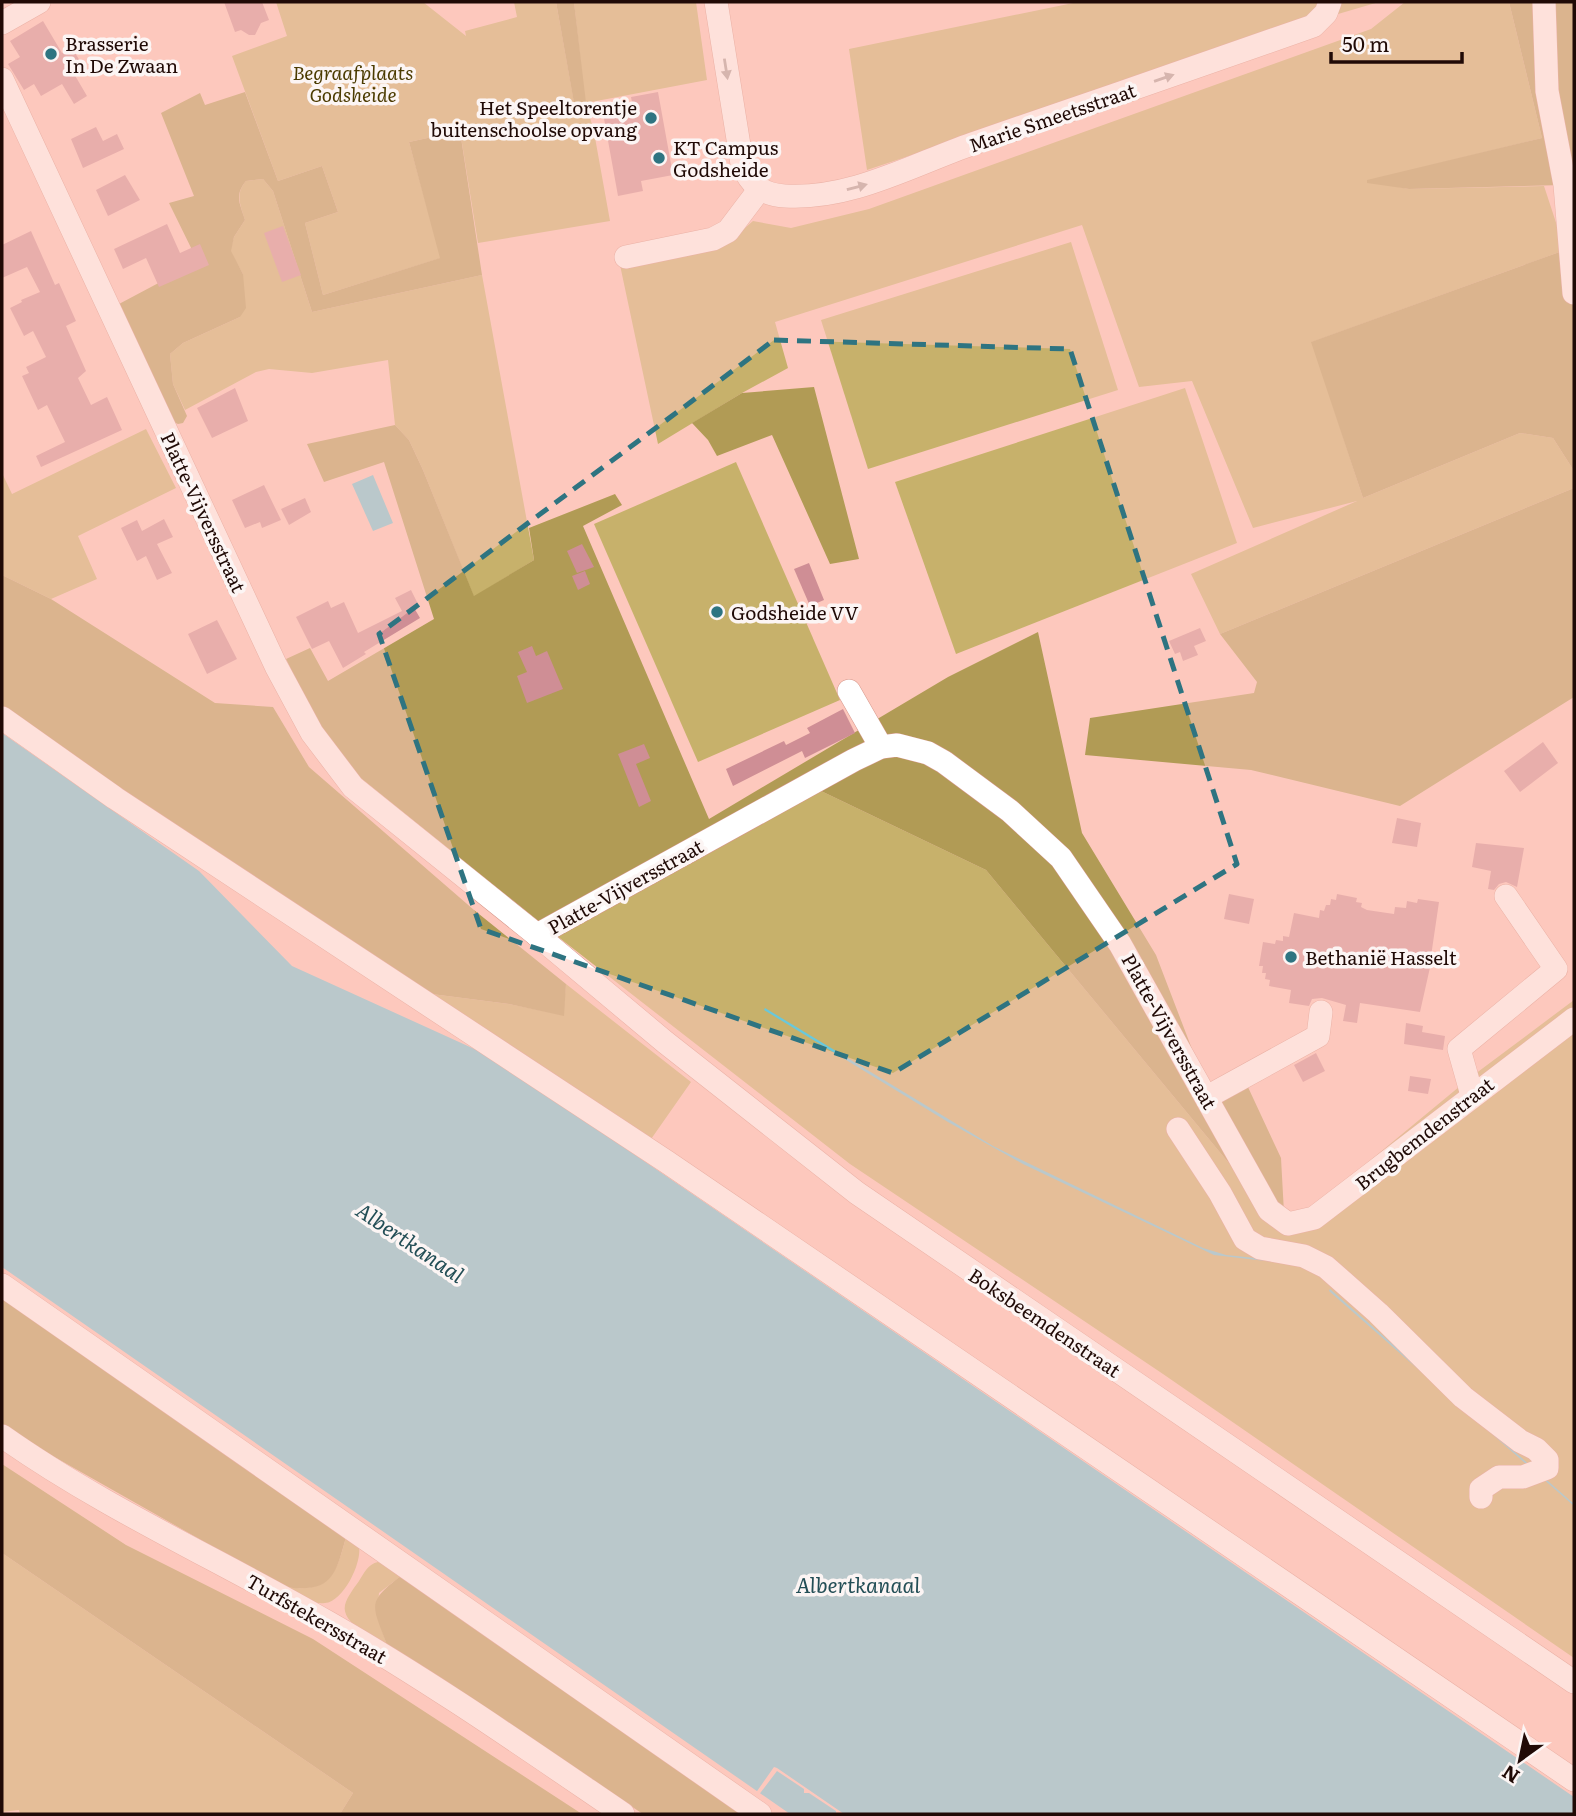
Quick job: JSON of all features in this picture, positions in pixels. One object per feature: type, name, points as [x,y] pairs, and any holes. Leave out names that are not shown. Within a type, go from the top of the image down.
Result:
[{"type":"street","points":[[2,23],[39,2]]},
{"type":"street","points":[[626,257],[713,239],[728,231],[759,190],[748,179],[742,164],[716,2]]},
{"type":"street","name":"Marie Smeetsstraat","points":[[759,190],[785,197],[807,195],[833,192],[887,178],[964,147],[1313,26],[1326,13],[1330,2]]},
{"type":"street","points":[[1544,2],[1547,91],[1565,185],[1574,293]]},
{"type":"street","name":"Platte-Vijversstraat","points":[[2,79],[275,666],[312,733],[353,787],[537,935],[854,760],[881,747],[912,747],[944,762],[1010,811],[1060,858],[1120,944],[1269,1210]]},
{"type":"street","points":[[849,691],[881,747]]},
{"type":"street","points":[[2,718],[127,805],[667,1161],[1574,1780]]},
{"type":"street","points":[[1472,1095],[1459,1049],[1556,969],[1506,896]]},
{"type":"street","name":"Boksbeemdenstraat","points":[[537,935],[665,1042],[857,1193],[1574,1682]]},
{"type":"street","points":[[1208,1097],[1318,1036],[1321,1012]]},
{"type":"street","name":"Brugbemdenstraat","points":[[1269,1210],[1288,1224],[1314,1218],[1574,1019]]},
{"type":"street","points":[[1178,1129],[1245,1239],[1260,1248],[1304,1256],[1326,1267],[1378,1313],[1463,1397],[1520,1441],[1536,1449],[1547,1460],[1547,1468],[1523,1477],[1499,1477],[1481,1489],[1481,1497]]},
{"type":"street","points":[[2,1285],[760,1814]]},
{"type":"street","name":"Turfstekersstraat","points":[[2,1436],[34,1459],[329,1623],[411,1672],[623,1814]]},
{"type":"highlighted area","points":[[774,340],[1070,349],[1237,864],[893,1073],[481,929],[379,634]]},
{"type":"green space","name":"Begraafplaats Godsheide","points":[[276,2],[423,2],[466,36],[465,31],[517,17],[514,2],[556,2],[574,102],[585,103],[574,2],[696,2],[707,80],[586,103],[610,221],[478,243],[460,131],[409,142],[441,258],[323,295],[305,223],[338,212],[322,166],[278,181],[232,56],[287,36]]},
{"type":"green space","points":[[1078,2],[1379,2],[1304,24],[867,170],[849,49]]},
{"type":"green space","points":[[1405,2],[1509,2],[1542,138],[1367,181],[1409,189],[1544,186],[1565,250],[1312,342],[1363,498],[1520,433],[1553,438],[1574,471],[1574,488],[1220,634],[1191,574],[1357,501],[1253,528],[1192,381],[1139,387],[1082,225],[775,322],[788,368],[658,444],[620,265],[724,246],[753,221],[791,228],[869,209],[1371,29]]},
{"type":"green space","points":[[263,179],[273,191],[312,312],[482,275],[534,560],[474,597],[423,470],[409,440],[395,425],[388,360],[312,373],[269,369],[256,372],[185,410],[173,384],[170,354],[183,343],[240,317],[243,274],[230,251],[234,237],[245,220],[240,199],[241,190],[246,181]]},
{"type":"green space","points":[[1071,242],[1118,390],[868,469],[821,320]]},
{"type":"green space","points":[[1185,388],[1237,543],[956,654],[895,482]]},
{"type":"green space","points":[[146,429],[176,488],[78,536],[97,579],[51,599],[2,575],[2,473],[12,494]]},
{"type":"green space","name":"Godsheide VV","points":[[736,462],[840,700],[698,762],[594,524]]},
{"type":"green space","points":[[821,791],[986,870],[1285,1231],[1471,1077],[1574,1000],[1574,1658],[1163,1374],[850,1164],[557,936]]},
{"type":"green space","points":[[566,984],[691,1082],[649,1142],[424,993],[509,1004],[563,1015]]},
{"type":"green space","points":[[346,1537],[359,1547],[359,1554],[350,1581],[332,1601],[314,1602],[284,1587],[311,1587],[328,1579],[334,1572]]},
{"type":"green space","points":[[2,1553],[353,1793],[340,1814],[20,1814],[19,1810],[2,1812]]},
{"type":"green space","points":[[378,1562],[401,1576],[379,1593],[377,1616],[387,1645],[353,1624],[345,1612],[347,1599],[367,1569]]},
{"type":"shaded area","points":[[556,2],[574,2],[586,103],[574,103]]},
{"type":"shaded area","points":[[1509,2],[1537,2],[1562,185],[1409,189],[1367,183],[1367,180],[1542,138]]},
{"type":"shaded area","points":[[1548,2],[1574,2],[1574,211],[1555,77]]},
{"type":"shaded area","points":[[245,92],[278,181],[322,166],[338,212],[305,223],[323,295],[440,258],[409,142],[460,131],[482,275],[312,312],[273,191],[263,179],[246,181],[239,195],[245,220],[234,237],[231,251],[243,274],[246,308],[240,317],[183,343],[170,354],[173,384],[187,416],[183,423],[178,424],[171,421],[119,304],[198,262],[169,203],[194,196],[161,113],[200,93],[205,105]]},
{"type":"shaded area","points":[[1574,249],[1574,471],[1553,438],[1520,433],[1363,498],[1311,342]]},
{"type":"shaded area","points":[[814,387],[859,559],[830,564],[772,435],[717,456],[708,440],[692,423],[742,393]]},
{"type":"shaded area","points":[[395,425],[409,440],[423,470],[474,596],[534,560],[529,528],[615,494],[622,505],[583,526],[709,819],[948,677],[1038,632],[1082,833],[1156,955],[1210,1096],[1247,1085],[1281,1158],[1285,1231],[986,870],[821,791],[557,936],[357,775],[323,736],[286,659],[310,648],[328,681],[434,619],[384,462],[324,482],[307,444]]},
{"type":"shaded area","points":[[1574,488],[1574,697],[1400,806],[1251,770],[1085,755],[1090,718],[1254,693],[1257,682],[1220,634]]},
{"type":"shaded area","points":[[2,575],[51,599],[215,703],[273,707],[309,767],[474,910],[566,984],[564,1016],[509,1004],[424,993],[264,888],[2,706]]},
{"type":"shaded area","points":[[2,1299],[346,1537],[338,1563],[328,1580],[312,1587],[284,1587],[28,1442],[2,1424]]},
{"type":"shaded area","points":[[2,1464],[126,1545],[313,1639],[582,1814],[340,1814],[353,1793],[2,1553]]},
{"type":"shaded area","points":[[401,1576],[749,1814],[643,1814],[387,1645],[375,1606],[382,1593]]},
{"type":"water","points":[[373,475],[393,523],[373,531],[352,484]]},
{"type":"water","name":"Albertkanaal","points":[[2,733],[199,871],[292,966],[492,1057],[1574,1797],[1574,1814],[790,1814],[2,1267]]},
{"type":"water","points":[[765,1008],[993,1146],[1203,1248],[1226,1255],[1283,1261],[1214,1255],[1023,1164],[948,1122],[764,1010]]},
{"type":"water","points":[[1330,1289],[1574,1504],[1574,1506],[1329,1291]]},
{"type":"pier","points":[[774,1767],[844,1814],[836,1814],[836,1811],[809,1793],[804,1793],[804,1789],[777,1771],[758,1796],[755,1794]]},
{"type":"building","points":[[224,2],[262,2],[269,20],[261,23],[255,35],[241,30],[235,32]]},
{"type":"building","name":"Brasserie In De Zwaan","points":[[43,21],[62,53],[72,48],[80,61],[70,67],[87,96],[74,104],[62,84],[41,96],[34,84],[24,90],[8,64],[20,57],[10,41]]},
{"type":"building","points":[[658,92],[673,175],[641,181],[643,191],[618,196],[603,113],[633,108],[631,97]]},
{"type":"building","points":[[96,127],[103,141],[117,134],[124,149],[83,168],[71,139]]},
{"type":"building","points":[[125,175],[140,200],[108,216],[96,190]]},
{"type":"building","points":[[167,224],[180,253],[200,244],[209,265],[159,287],[146,258],[123,269],[114,249]]},
{"type":"building","points":[[283,226],[301,275],[282,282],[264,233]]},
{"type":"building","points":[[31,231],[55,285],[59,283],[76,321],[66,326],[86,371],[78,378],[91,405],[107,397],[122,430],[41,467],[36,456],[65,442],[47,405],[38,410],[22,376],[29,373],[26,367],[46,357],[33,331],[24,336],[10,308],[40,292],[27,267],[2,278],[2,245]]},
{"type":"building","points":[[235,388],[248,421],[212,438],[197,408]]},
{"type":"building","points":[[264,485],[281,520],[262,528],[260,522],[245,528],[232,500]]},
{"type":"building","points":[[305,498],[311,512],[289,525],[281,509]]},
{"type":"building","points":[[164,519],[173,537],[157,544],[172,573],[157,580],[146,556],[137,561],[121,528],[137,520],[142,531]]},
{"type":"building","points":[[582,544],[594,567],[577,573],[567,551]]},
{"type":"building","points":[[809,563],[824,600],[810,606],[794,569]]},
{"type":"building","points":[[585,571],[590,584],[578,590],[572,576]]},
{"type":"building","points":[[411,590],[418,604],[413,606],[420,618],[343,668],[329,641],[312,649],[296,617],[328,601],[331,608],[344,602],[358,633],[402,611],[395,598]]},
{"type":"building","points":[[217,620],[237,659],[207,674],[188,634]]},
{"type":"building","points":[[1200,628],[1206,641],[1194,646],[1198,655],[1183,661],[1180,652],[1175,654],[1169,641]]},
{"type":"building","points":[[532,646],[536,656],[547,651],[563,689],[527,703],[517,676],[527,672],[518,652]]},
{"type":"building","points":[[843,709],[855,733],[805,758],[802,751],[733,786],[726,769],[784,741],[786,745],[810,733],[807,728]]},
{"type":"building","points":[[1543,742],[1558,763],[1520,792],[1504,771]]},
{"type":"building","points":[[644,744],[650,758],[636,764],[651,801],[639,807],[618,754]]},
{"type":"building","points":[[1397,818],[1421,823],[1417,847],[1392,843]]},
{"type":"building","points":[[1476,843],[1524,848],[1517,887],[1506,882],[1499,884],[1494,890],[1488,889],[1491,871],[1472,867]]},
{"type":"building","points":[[1229,894],[1254,899],[1249,924],[1224,919]]},
{"type":"building","name":"Bethanië Hasselt","points":[[1337,894],[1357,898],[1356,902],[1362,903],[1361,907],[1367,910],[1394,914],[1395,907],[1406,908],[1407,901],[1417,903],[1418,899],[1439,902],[1431,963],[1420,1012],[1360,1003],[1357,1023],[1343,1021],[1346,1005],[1322,998],[1312,999],[1309,1006],[1289,1003],[1291,990],[1269,986],[1270,980],[1265,979],[1266,973],[1262,973],[1263,966],[1259,966],[1263,942],[1275,944],[1276,940],[1283,941],[1283,936],[1289,937],[1294,913],[1319,918],[1320,910],[1324,911],[1326,905],[1330,905],[1331,899],[1336,900]]},
{"type":"building","points":[[1406,1023],[1423,1026],[1422,1032],[1445,1036],[1443,1050],[1404,1044]]},
{"type":"building","points":[[1316,1053],[1325,1071],[1303,1082],[1294,1065]]},
{"type":"building","points":[[1410,1076],[1431,1079],[1428,1094],[1408,1091]]},
{"type":"place","name":"Brasserie In De Zwaan","points":[[51,54]]},
{"type":"place","name":"Het Speeltorentje buitenschoolse opvang","points":[[651,118]]},
{"type":"place","name":"KT Campus Godsheide","points":[[659,158]]},
{"type":"place","name":"Godsheide VV","points":[[717,612]]},
{"type":"place","name":"Bethanië Hasselt","points":[[1291,957]]}]
